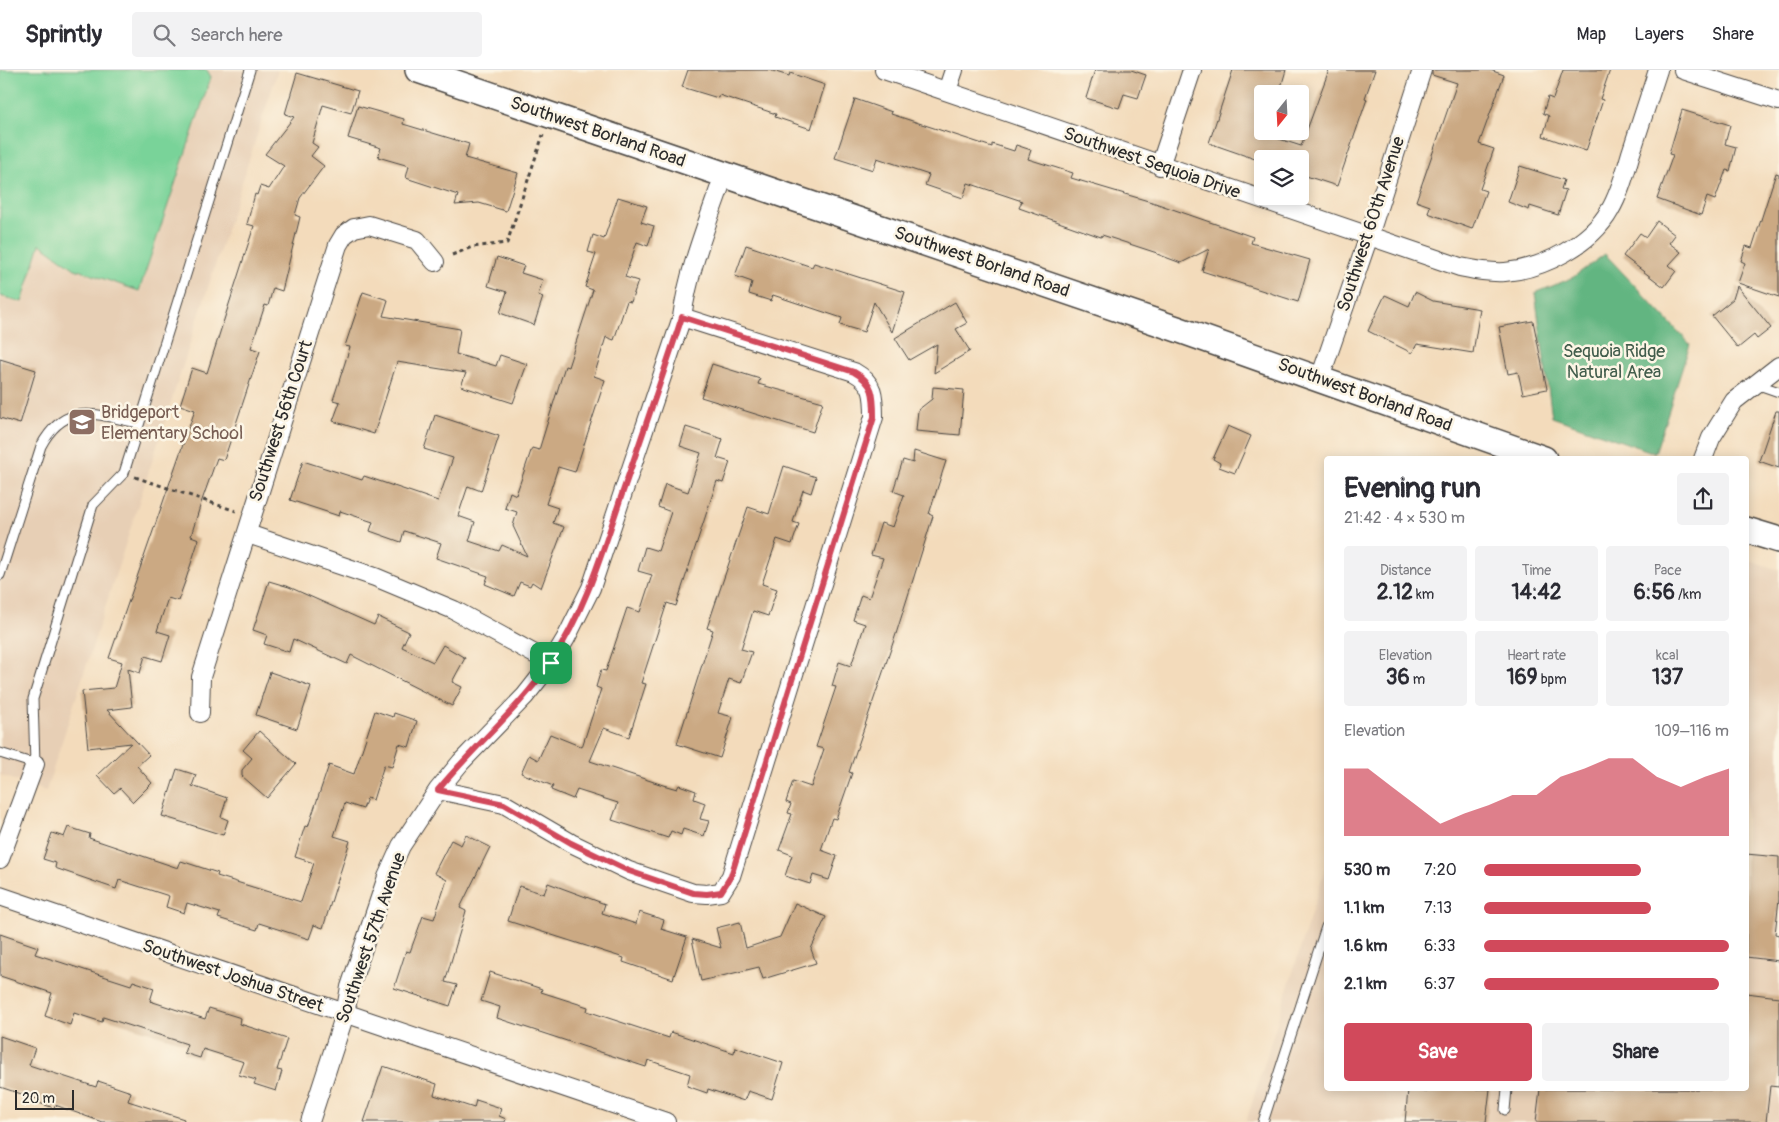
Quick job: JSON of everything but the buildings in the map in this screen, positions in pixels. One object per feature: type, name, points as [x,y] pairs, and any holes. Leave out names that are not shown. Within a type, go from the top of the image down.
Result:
[{"type":"main road","name":"Southwest Borland Road","points":[[418,70],[1320,378],[1536,456]]},
{"type":"main road","points":[[1749,531],[1779,540]]},
{"type":"street","name":"Southwest Sequoia Drive","points":[[884,70],[1160,166],[1460,267],[1482,272],[1506,272],[1529,267],[1554,258],[1577,245],[1599,225],[1610,212],[1620,188],[1658,70]]},
{"type":"street","points":[[947,91],[954,70]]},
{"type":"street","points":[[1160,166],[1192,70]]},
{"type":"street","name":"Southwest 60th Avenue","points":[[1320,378],[1369,236],[1422,70]]},
{"type":"street","points":[[1683,70],[1779,101]]},
{"type":"street","name":"Southwest 57th Avenue","points":[[310,1122],[345,1014],[350,987],[387,877],[401,846],[438,790],[461,762],[525,696],[551,663],[591,588],[682,317],[694,260],[724,175]]},
{"type":"street","name":"Southwest 56th Court","points":[[200,713],[201,677],[248,534],[251,516],[338,245],[344,235],[354,228],[369,225],[417,240],[434,262]]},
{"type":"street","points":[[438,790],[504,804],[571,843],[629,871],[693,893],[721,892],[731,876],[874,417],[874,395],[872,386],[854,372],[682,317]]},
{"type":"street","points":[[1704,456],[1711,438],[1734,400],[1779,366]]},
{"type":"street","points":[[248,534],[375,577],[454,610],[551,663]]},
{"type":"street","points":[[0,859],[35,764]]},
{"type":"street","name":"Southwest Joshua Street","points":[[0,896],[666,1122]]},
{"type":"lane","points":[[0,753],[35,764],[33,699],[93,505],[124,473],[138,423],[250,70]]},
{"type":"lane","points":[[1755,384],[1779,392]]},
{"type":"lane","points":[[0,575],[41,446],[50,430],[62,419],[82,413],[138,423]]},
{"type":"lane","points":[[1263,1122],[1322,953],[1324,940]]},
{"type":"lane","points":[[1505,1110],[1507,1091]]},
{"type":"path","points":[[434,262],[472,247],[507,242],[549,115]]},
{"type":"path","points":[[124,473],[251,516]]},
{"type":"shaded area","name":"Bridgeport Elementary School","points":[[0,70],[278,70],[46,791],[0,775]]},
{"type":"shaded area","points":[[1749,560],[1779,570],[1779,1122],[1246,1122],[1324,872],[1324,1091],[1749,1091]]},
{"type":"green space","points":[[0,70],[207,70],[211,77],[139,291],[75,269],[40,244],[22,302],[0,296]]},
{"type":"green space","name":"Sequoia Ridge Natural Area","points":[[1605,254],[1690,344],[1655,453],[1552,417],[1535,293],[1572,278]]},
{"type":"place","name":"Bridgeport Elementary School","points":[[82,422]]},
{"type":"route","points":[[682,317],[854,372],[872,386],[874,417],[731,876],[721,892],[693,893],[629,871],[571,843],[504,804],[474,796],[438,790],[461,762],[525,696],[551,663],[591,588],[682,317]]}]
